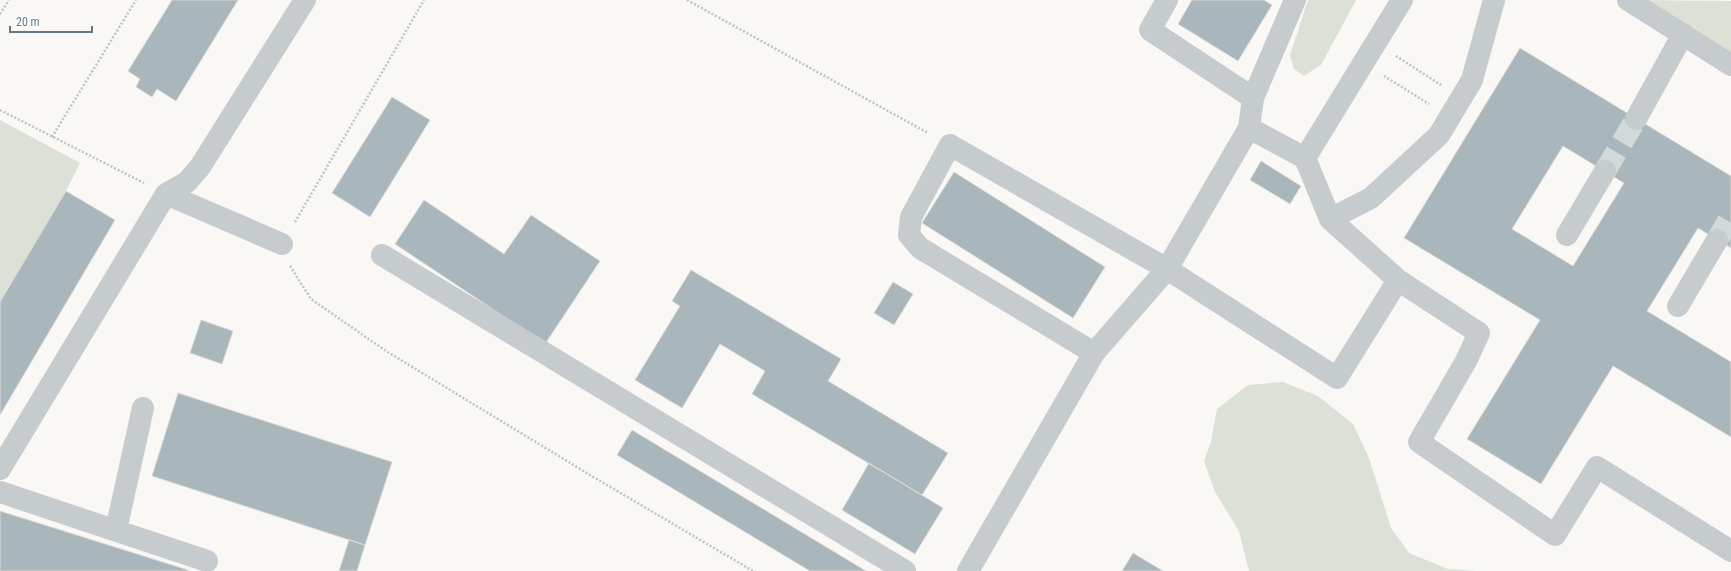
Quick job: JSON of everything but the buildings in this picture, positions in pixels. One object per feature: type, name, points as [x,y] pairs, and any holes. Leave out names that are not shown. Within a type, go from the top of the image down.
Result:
[{"type":"lane","points":[[0,469],[166,194],[187,182],[200,167],[305,0]]},
{"type":"lane","points":[[1166,0],[1150,30],[1253,98]]},
{"type":"lane","points":[[968,571],[1094,353],[1167,269],[1249,128],[1253,98],[1295,0]]},
{"type":"lane","points":[[1305,158],[1402,0]]},
{"type":"lane","points":[[1330,219],[1371,198],[1439,135],[1472,80],[1494,0]]},
{"type":"lane","points":[[1628,0],[1731,65]]},
{"type":"lane","points":[[1636,118],[1683,34]]},
{"type":"lane","points":[[1249,128],[1305,158],[1330,219],[1398,280],[1478,333],[1466,361],[1419,442],[1555,534],[1596,467],[1731,551]]},
{"type":"lane","points":[[1094,353],[920,248],[909,235],[912,217],[950,145],[1167,269],[1337,378],[1398,280]]},
{"type":"lane","points":[[1567,235],[1605,171]]},
{"type":"lane","points":[[166,194],[282,244]]},
{"type":"lane","points":[[1678,306],[1717,240]]},
{"type":"lane","points":[[382,255],[904,571]]},
{"type":"lane","points":[[116,530],[143,408]]},
{"type":"lane","points":[[0,492],[207,561]]},
{"type":"path","points":[[0,14],[9,0]]},
{"type":"path","points":[[52,137],[136,0]]},
{"type":"path","points":[[424,0],[282,244],[293,272],[311,299],[393,355],[590,475],[753,571]]},
{"type":"path","points":[[687,0],[950,145]]},
{"type":"path","points":[[1376,43],[1461,98]]},
{"type":"path","points":[[1364,63],[1450,117]]},
{"type":"path","points":[[0,110],[166,194]]},
{"type":"shaded area","points":[[1308,0],[1356,0],[1321,65],[1304,76],[1294,69],[1290,55]]},
{"type":"shaded area","points":[[1628,0],[1731,1],[1731,65]]},
{"type":"shaded area","points":[[0,120],[80,163],[66,191],[0,302]]},
{"type":"shaded area","points":[[1283,382],[1318,396],[1353,424],[1369,458],[1391,528],[1409,553],[1448,569],[1476,571],[1249,571],[1239,531],[1215,492],[1204,461],[1211,442],[1217,409],[1248,385]]},
{"type":"tunnel","points":[[1605,171],[1636,119]]},
{"type":"tunnel","points":[[1717,240],[1731,216]]}]
